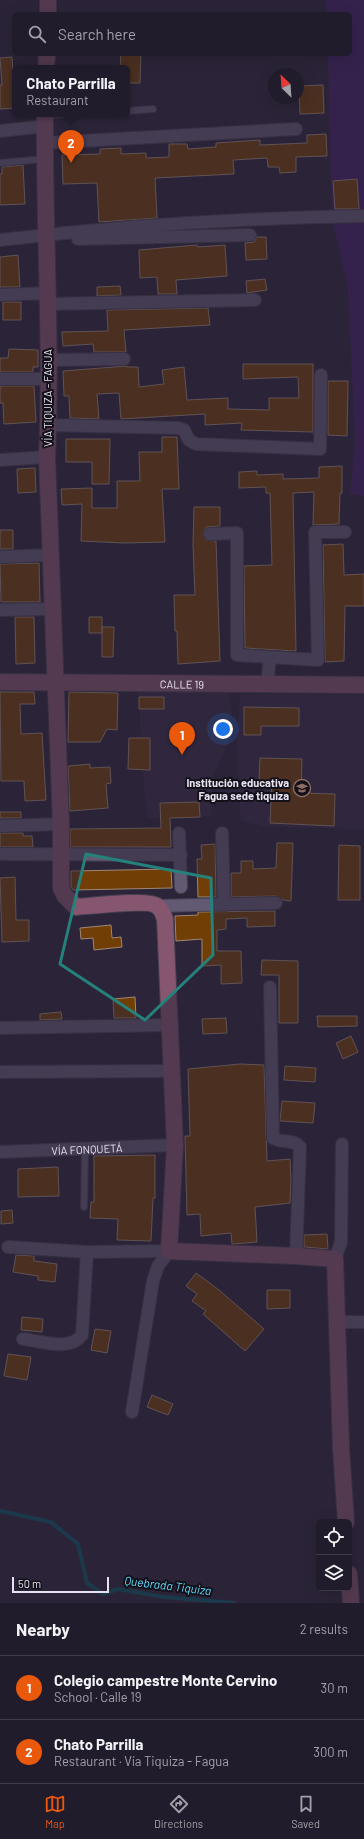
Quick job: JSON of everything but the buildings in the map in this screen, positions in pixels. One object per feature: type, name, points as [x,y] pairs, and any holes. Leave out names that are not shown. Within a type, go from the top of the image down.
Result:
[{"type":"street","points":[[48,0],[48,12]]},
{"type":"street","points":[[0,131],[45,118]]},
{"type":"street","name":"VÍA TIQUIZA - FAGUA","points":[[45,118],[45,237],[48,360],[47,457],[61,824],[61,888],[64,896],[76,907],[145,902],[157,906]]},
{"type":"street","points":[[45,143],[296,129]]},
{"type":"street","points":[[0,240],[268,218],[364,216]]},
{"type":"street","points":[[45,237],[250,235]]},
{"type":"street","points":[[0,295],[47,298],[255,300]]},
{"type":"street","points":[[48,360],[124,359]]},
{"type":"street","points":[[48,425],[178,428],[184,430],[189,440],[196,444],[320,449],[321,375]]},
{"type":"street","points":[[0,379],[48,379]]},
{"type":"street","points":[[0,460],[47,457]]},
{"type":"street","points":[[210,534],[236,533],[237,655],[318,660],[315,532],[345,532]]},
{"type":"street","points":[[0,557],[50,555]]},
{"type":"street","points":[[0,610],[52,609]]},
{"type":"street","points":[[267,684],[270,657]]},
{"type":"street","name":"CALLE 19","points":[[0,682],[364,685]]},
{"type":"street","points":[[0,826],[61,824]]},
{"type":"street","points":[[179,833],[181,887]]},
{"type":"street","points":[[222,833],[224,905]]},
{"type":"street","points":[[0,854],[181,855]]},
{"type":"street","points":[[157,906],[276,903]]},
{"type":"street","points":[[132,1412],[152,1281],[158,1266],[169,1251],[175,1145],[172,1071],[168,1025],[165,919],[163,912],[157,906]]},
{"type":"street","points":[[270,987],[273,1138],[278,1141],[292,1142],[300,1147],[296,1256]]},
{"type":"street","points":[[0,1028],[168,1025]]},
{"type":"street","points":[[0,1072],[172,1071]]},
{"type":"street","points":[[342,1144],[341,1242],[335,1259],[346,1519]]},
{"type":"street","name":"VÍA FONQUETÁ","points":[[0,1152],[175,1145]]},
{"type":"street","points":[[8,1247],[87,1252],[169,1251],[335,1259]]},
{"type":"street","points":[[23,1339],[66,1345],[78,1341],[82,1335],[87,1252]]},
{"type":"street","points":[[337,1322],[364,1322]]},
{"type":"street","points":[[350,1591],[351,1603]]},
{"type":"lane","points":[[130,111],[153,109]]},
{"type":"lane","points":[[0,162],[45,159]]},
{"type":"lane","points":[[84,1207],[85,1148]]},
{"type":"highlighted area","points":[[86,854],[211,878],[213,955],[145,1020],[60,964]]},
{"type":"shaded area","points":[[326,0],[364,0],[364,496],[350,494],[355,442],[348,288],[332,217],[328,56],[352,56],[352,12],[326,12]]},
{"type":"shaded area","points":[[138,686],[229,693],[233,731],[212,779],[211,816],[148,818],[144,784]]},
{"type":"shaded area","name":"Institución educativa Fagua sede tiquiza","points":[[240,694],[364,695],[364,829],[265,827],[241,820],[237,755]]},
{"type":"waterway","name":"Quebrada Tiquiza","points":[[0,1511],[51,1522],[78,1544],[87,1583],[103,1594],[118,1589],[164,1597],[234,1603]]},
{"type":"place","name":"Chato Parrilla","points":[[71,163]]},
{"type":"place","name":"Colegio campestre Monte Cervino","points":[[182,755]]},
{"type":"place","name":"Institución educativa Fagua sede tiquiza","points":[[302,788]]}]
